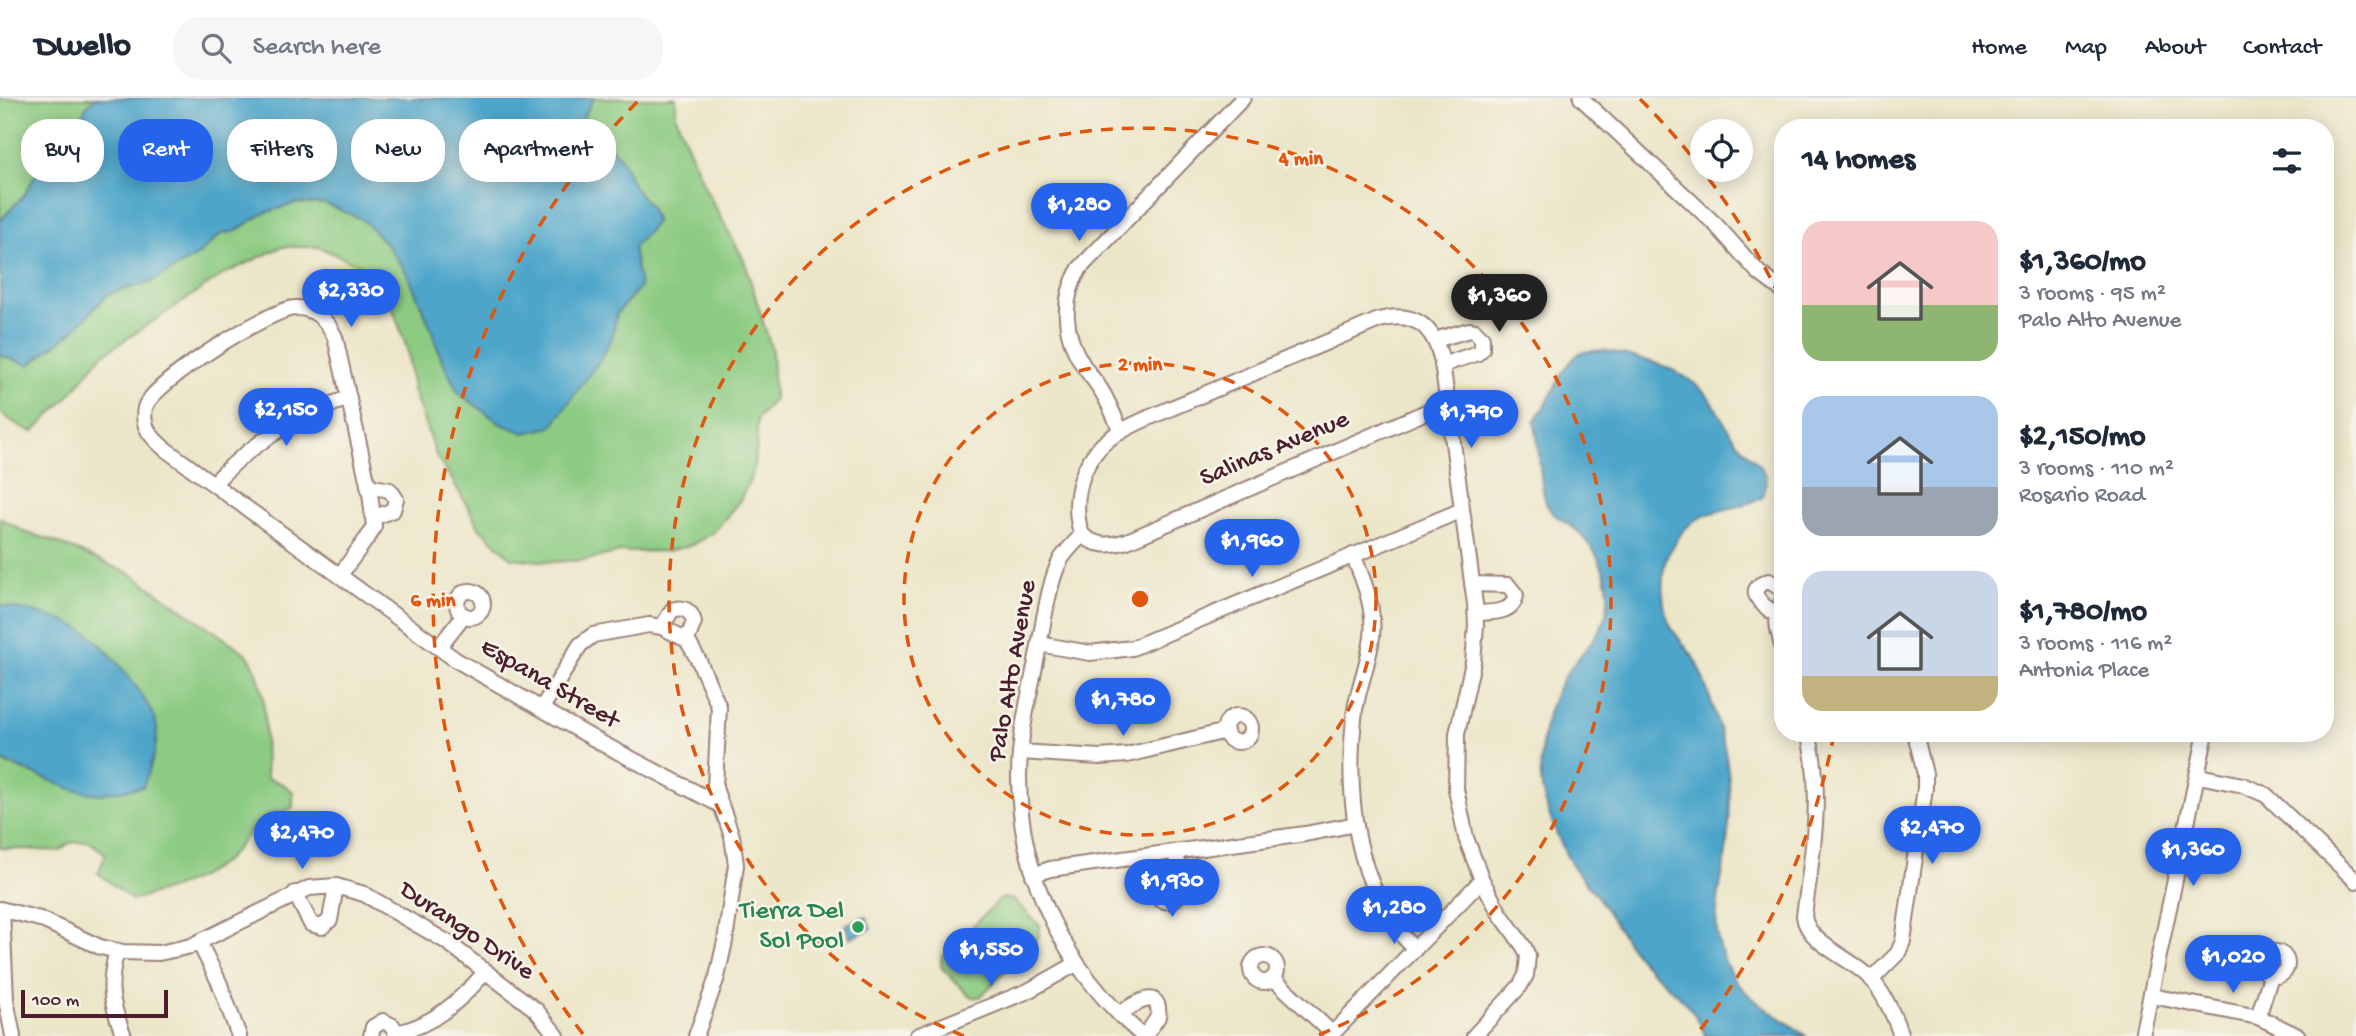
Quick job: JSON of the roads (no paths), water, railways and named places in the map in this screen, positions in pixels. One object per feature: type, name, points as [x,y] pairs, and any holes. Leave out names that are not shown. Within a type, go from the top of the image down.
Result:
[{"type":"street","points":[[1121,432],[1105,396],[1070,339],[1067,323],[1069,290],[1080,268],[1243,98]]},
{"type":"street","points":[[1581,98],[1696,205],[1758,272],[1774,284]]},
{"type":"street","name":"Espana Street","points":[[349,398],[335,337],[329,324],[307,309],[293,308],[250,326],[187,367],[159,389],[145,407],[145,422],[153,439],[456,660],[603,744],[720,804]]},
{"type":"street","points":[[1082,535],[1077,506],[1082,476],[1098,448],[1121,432],[1379,320],[1407,317],[1426,327],[1435,340],[1442,365],[1476,613],[1475,645],[1460,715],[1456,763],[1460,812],[1466,838],[1482,880],[1499,912],[1524,947],[1528,966],[1520,986],[1474,1036]]},
{"type":"street","points":[[1435,340],[1469,330],[1475,331],[1482,338],[1482,349],[1478,354],[1442,365]]},
{"type":"street","points":[[214,483],[247,452],[277,433],[307,415],[349,398],[374,526],[340,575]]},
{"type":"street","name":"Salinas Avenue","points":[[1082,535],[1102,545],[1126,541],[1447,403]]},
{"type":"street","points":[[368,486],[390,490],[396,499],[393,510],[373,518]]},
{"type":"street","points":[[1039,644],[1090,653],[1132,648],[1462,510]]},
{"type":"street","name":"Palo Alto Avenue","points":[[1082,535],[1060,561],[1039,644],[1020,752],[1020,800],[1033,875],[1060,939],[1103,998],[1119,1014],[1144,1036],[1158,1017],[1157,1006],[1153,1001],[1141,1000],[1119,1014]]},
{"type":"street","points":[[1353,555],[1368,593],[1372,626],[1372,638],[1358,692],[1352,742],[1351,779],[1356,824],[1370,879],[1380,904],[1393,925],[1415,949]]},
{"type":"street","points":[[1774,590],[1769,581],[1759,586],[1756,594],[1759,602],[1774,602]]},
{"type":"street","points":[[1472,584],[1508,585],[1516,595],[1514,603],[1507,609],[1476,613]]},
{"type":"street","points":[[662,627],[672,610],[677,608],[689,611],[694,621],[687,640]]},
{"type":"street","points":[[439,647],[464,615]]},
{"type":"street","points":[[542,708],[579,645],[586,639],[607,632],[649,625],[662,627],[687,640],[719,708],[715,788],[732,836],[736,865],[723,953],[696,1036]]},
{"type":"street","points":[[1020,752],[1100,757],[1127,755],[1226,731]]},
{"type":"street","points":[[1810,742],[1815,774],[1816,809],[1804,920],[1815,938],[1848,959],[1871,980],[1891,1009],[1901,1036]]},
{"type":"street","points":[[1871,980],[1898,953],[1903,941],[1926,788],[1916,742]]},
{"type":"street","points":[[2142,1036],[2205,742]]},
{"type":"street","points":[[2199,776],[2243,785],[2266,795],[2356,881]]},
{"type":"street","points":[[1033,875],[1050,869],[1176,853],[1356,824]]},
{"type":"street","points":[[1150,856],[1156,895],[1164,902],[1170,902],[1179,895],[1180,890],[1176,853]]},
{"type":"street","points":[[1273,978],[1331,1035],[1482,880]]},
{"type":"street","points":[[295,893],[311,924],[321,927],[330,920],[336,886]]},
{"type":"street","name":"Durango Drive","points":[[1,910],[40,919],[93,944],[117,951],[159,953],[199,942],[295,893],[309,888],[336,886],[364,894],[447,942],[536,1010],[557,1036]]},
{"type":"street","points":[[1,910],[6,1000],[13,1036]]},
{"type":"street","points":[[199,942],[219,982],[239,1036]]},
{"type":"street","points":[[117,951],[111,970],[111,997],[124,1036]]},
{"type":"street","points":[[917,1036],[1028,990],[1076,964]]},
{"type":"street","points":[[371,1036],[373,1027],[383,1021],[393,1026],[396,1035],[414,1030],[453,1005],[486,971]]},
{"type":"street","points":[[2258,1017],[2271,976]]},
{"type":"street","points":[[2152,996],[2258,1017],[2298,1036]]},
{"type":"water","points":[[95,98],[594,98],[583,117],[585,119],[459,119],[459,182],[616,182],[616,153],[622,160],[634,187],[650,207],[656,222],[633,248],[640,287],[617,313],[612,337],[602,357],[551,427],[525,433],[501,424],[458,392],[441,358],[407,273],[385,242],[362,219],[326,204],[296,203],[264,213],[234,232],[222,233],[197,256],[151,282],[108,294],[73,331],[29,365],[0,355],[0,221],[25,194],[31,182],[104,182],[104,119],[80,119],[86,107]]},
{"type":"water","points":[[1604,350],[1658,364],[1695,384],[1710,399],[1731,434],[1763,471],[1766,487],[1763,497],[1704,516],[1684,529],[1666,559],[1663,594],[1671,627],[1693,657],[1704,681],[1726,756],[1729,815],[1716,923],[1720,948],[1740,986],[1760,1004],[1806,1036],[1705,1036],[1694,1013],[1637,956],[1599,899],[1575,870],[1547,808],[1541,778],[1541,761],[1549,712],[1560,684],[1599,631],[1604,620],[1608,593],[1602,566],[1593,549],[1582,535],[1556,516],[1547,505],[1542,488],[1534,421],[1573,359],[1581,352]]},
{"type":"water","points":[[0,605],[74,625],[103,647],[128,675],[148,706],[157,729],[151,766],[143,787],[99,794],[74,790],[0,760]]},
{"type":"water","name":"Tierra Del Sol Pool","points":[[866,916],[871,929],[850,938],[845,925]]},
{"type":"place","name":"Tierra Del Sol Pool","points":[[858,927]]}]
